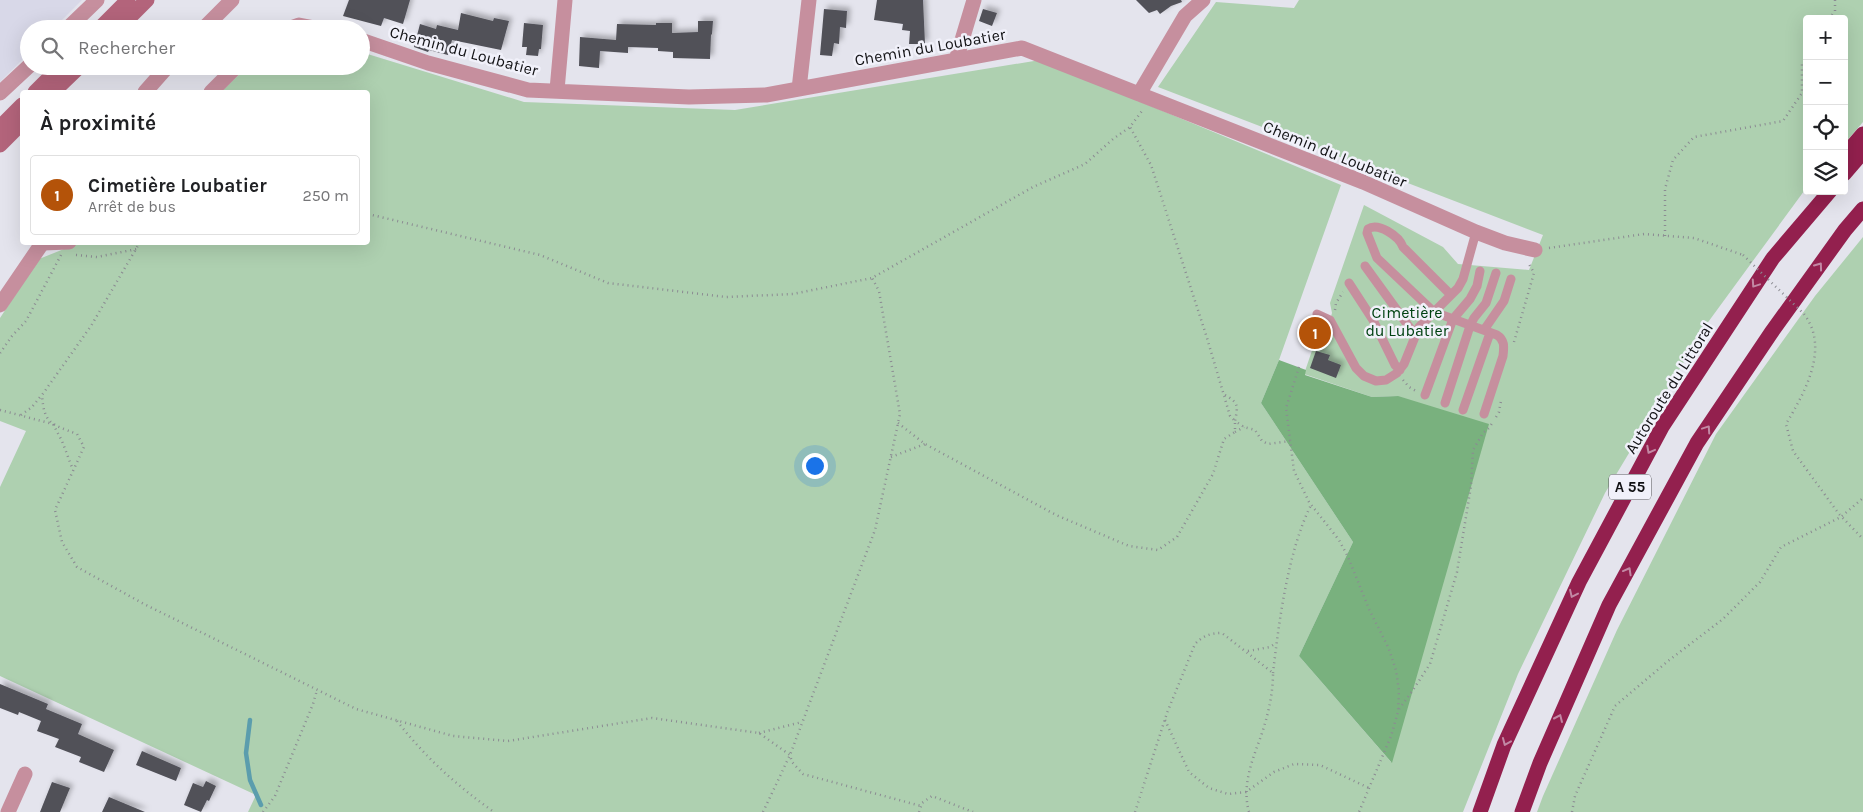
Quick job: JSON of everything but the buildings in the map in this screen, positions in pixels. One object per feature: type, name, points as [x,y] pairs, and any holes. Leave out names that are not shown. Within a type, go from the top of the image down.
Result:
[{"type":"highway","points":[[1848,151],[1863,134]]},
{"type":"highway","points":[[1848,169],[1863,152]]},
{"type":"highway","points":[[1773,258],[1817,195]]},
{"type":"highway","name":"Autoroute du Littoral","points":[[1480,812],[1504,745],[1579,582],[1662,427],[1773,258],[1827,195]]},
{"type":"highway","name":"A 55","points":[[1522,812],[1540,763],[1609,605],[1697,443],[1771,333],[1863,209]]},
{"type":"main road","points":[[108,20],[128,0]]},
{"type":"main road","points":[[127,20],[147,0]]},
{"type":"main road","points":[[37,90],[52,75]]},
{"type":"main road","points":[[55,90],[71,75]]},
{"type":"main road","points":[[0,127],[20,107]]},
{"type":"main road","points":[[0,145],[20,125]]},
{"type":"street","points":[[76,20],[97,0]]},
{"type":"street","points":[[212,20],[232,0]]},
{"type":"street","points":[[557,90],[565,0]]},
{"type":"street","points":[[799,89],[809,0]]},
{"type":"street","points":[[956,60],[974,0]]},
{"type":"street","points":[[1144,97],[1185,16],[1203,0]]},
{"type":"street","name":"Chemin du Loubatier","points":[[370,43],[428,63],[528,90],[689,97],[766,95],[1022,48],[1363,182],[1476,232],[1505,243],[1530,249]]},
{"type":"street","points":[[0,93],[20,74]]},
{"type":"street","points":[[147,90],[160,75]]},
{"type":"street","points":[[213,90],[228,75]]},
{"type":"street","points":[[0,305],[41,245]]},
{"type":"street","points":[[8,812],[25,774]]},
{"type":"lane","points":[[1451,295],[1403,247],[1398,239],[1377,226],[1372,226],[1368,229],[1367,233],[1377,258],[1434,312],[1502,338],[1504,346],[1503,356],[1484,414]]},
{"type":"lane","points":[[1317,314],[1330,320],[1350,360],[1364,376],[1376,380],[1386,380],[1400,370],[1404,364],[1419,327],[1458,288],[1476,232]]},
{"type":"lane","points":[[1365,266],[1415,335]]},
{"type":"lane","points":[[1425,395],[1453,319],[1470,299],[1480,271]]},
{"type":"lane","points":[[1444,403],[1470,326],[1492,290],[1496,273]]},
{"type":"lane","points":[[1463,410],[1487,331],[1504,301],[1511,279]]},
{"type":"lane","points":[[1348,282],[1373,320],[1395,364],[1400,370]]},
{"type":"path","points":[[1832,15],[1835,11],[1836,0]]},
{"type":"path","points":[[1665,236],[1665,189],[1673,160],[1694,137],[1783,121],[1802,93],[1803,62]]},
{"type":"path","points":[[370,214],[540,256],[608,283],[726,297],[793,294],[872,278],[1032,187],[1084,164],[1130,127],[1144,97]]},
{"type":"path","points":[[1130,127],[1151,165],[1230,416],[1244,427],[1255,430],[1262,441],[1268,444],[1290,441]]},
{"type":"path","points":[[1513,346],[1534,273],[1527,260],[1530,249],[1644,234],[1694,238],[1742,254],[1810,322],[1815,344],[1813,368],[1802,397],[1786,424],[1793,451],[1841,517],[1863,539]]},
{"type":"path","points":[[0,353],[26,321],[68,245]]},
{"type":"path","points":[[70,245],[76,255],[97,257],[137,249]]},
{"type":"path","points":[[20,415],[32,407],[42,395],[91,326],[139,245]]},
{"type":"path","points":[[763,812],[790,755],[875,530],[900,414],[880,291],[872,278]]},
{"type":"path","points":[[1299,367],[1286,408],[1294,471],[1311,505],[1335,535],[1348,557],[1369,609],[1389,649],[1399,691],[1398,709],[1391,736],[1359,812]]},
{"type":"path","points":[[1398,709],[1430,664],[1457,572],[1471,486],[1473,450],[1482,433],[1490,428],[1499,412],[1503,393]]},
{"type":"path","points":[[1224,394],[1234,400],[1238,407],[1235,432]]},
{"type":"path","points":[[42,395],[43,411],[62,441],[73,470]]},
{"type":"path","points":[[0,410],[52,424],[77,434],[84,447],[54,510],[62,542],[77,568],[144,604],[356,709],[453,736],[508,741],[652,718],[759,733],[802,722]]},
{"type":"path","points":[[898,423],[925,444],[1056,515],[1129,546],[1158,550],[1177,537],[1213,474],[1224,439],[1244,427]]},
{"type":"path","points":[[891,457],[925,444]]},
{"type":"path","points":[[1572,812],[1575,796],[1615,706],[1723,618],[1760,582],[1781,546],[1841,517],[1863,498]]},
{"type":"path","points":[[1249,812],[1246,792],[1251,764],[1272,699],[1273,673],[1283,606],[1301,527],[1311,505]]},
{"type":"path","points":[[1135,812],[1165,720],[1195,644],[1202,637],[1212,633],[1222,633],[1273,673]]},
{"type":"path","points":[[1247,651],[1270,648],[1277,642]]},
{"type":"path","points":[[263,812],[275,796],[317,690]]},
{"type":"path","points":[[396,720],[420,750],[468,794],[494,812]]},
{"type":"path","points":[[1165,720],[1189,772],[1209,788],[1228,794],[1246,792],[1274,772],[1294,764],[1320,765],[1369,788]]},
{"type":"path","points":[[759,733],[790,755],[792,762],[803,774],[921,806]]},
{"type":"path","points":[[919,812],[922,803],[932,796],[973,812]]},
{"type":"shaded area","points":[[0,0],[82,0],[62,20],[20,20],[20,62],[0,82]]},
{"type":"green space","name":"Cimetière du Lubatier","points":[[1299,0],[1863,0],[1863,122],[1848,139],[1848,15],[1803,15],[1803,192],[1706,325],[1605,493],[1518,674],[1463,812],[248,812],[256,795],[0,676],[0,487],[26,431],[0,421],[0,318],[39,259],[74,245],[370,245],[370,90],[223,90],[239,75],[370,75],[370,55],[524,102],[735,110],[1040,60],[1341,185],[1279,360],[1261,403],[1353,542],[1299,656],[1391,762],[1398,396],[1372,397],[1304,374],[1318,333],[1327,326],[1330,320],[1332,313],[1330,303],[1364,205],[1443,247],[1458,264],[1529,270],[1543,235],[1158,87],[1216,2],[1294,8]]},
{"type":"green space","points":[[1863,237],[1863,812],[1537,812],[1617,630],[1716,434],[1815,296]]},
{"type":"green space","points":[[1279,360],[1306,370],[1305,375],[1372,397],[1398,396],[1489,424],[1392,763],[1299,656],[1353,542],[1261,403]]},
{"type":"waterway","points":[[250,720],[246,753],[250,780],[261,805]]},
{"type":"place","name":"Cimetière Loubatier","points":[[1315,333]]}]
